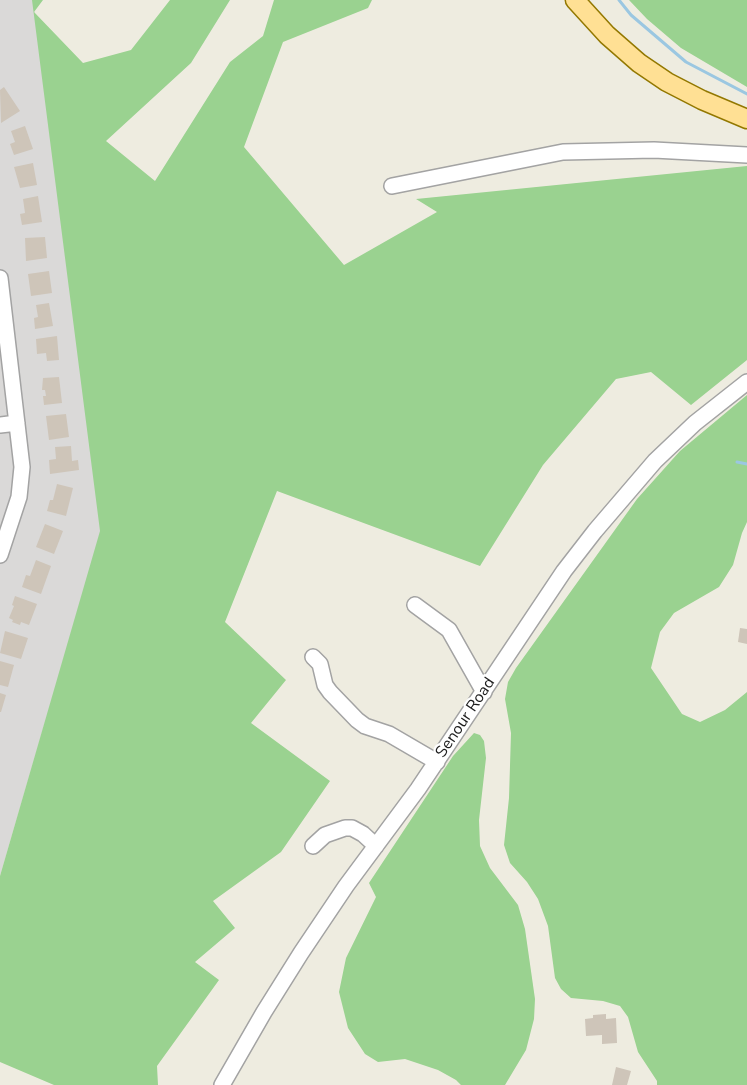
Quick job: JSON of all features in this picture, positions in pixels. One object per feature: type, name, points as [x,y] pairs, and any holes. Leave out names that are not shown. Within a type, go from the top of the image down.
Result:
[{"type":"main road","points":[[575,0],[639,63],[667,82],[702,100],[747,118]]},
{"type":"street","points":[[392,186],[563,153],[654,150],[747,155]]},
{"type":"street","points":[[0,278],[22,467],[19,497],[0,555]]},
{"type":"street","name":"Senour Road","points":[[222,1085],[301,953],[346,886],[437,762],[564,571],[655,461],[695,423],[747,382]]},
{"type":"street","points":[[0,425],[17,423]]},
{"type":"street","points":[[415,605],[449,630],[484,692]]},
{"type":"street","points":[[313,657],[320,664],[325,685],[357,720],[365,726],[389,734],[437,762]]},
{"type":"street","points":[[313,846],[326,835],[345,828],[352,828],[376,846]]},
{"type":"shaded area","points":[[0,0],[33,0],[101,531],[0,876]]},
{"type":"green space","points":[[32,0],[43,0],[34,12],[83,63],[131,50],[170,0],[230,0],[191,63],[106,141],[155,181],[230,62],[263,36],[274,0],[372,0],[368,8],[283,42],[244,147],[344,265],[437,212],[416,199],[747,166],[747,360],[691,405],[651,372],[616,379],[543,465],[480,566],[277,491],[225,622],[286,680],[251,723],[330,781],[281,852],[213,901],[235,928],[195,962],[219,980],[157,1066],[158,1085],[54,1085],[0,1062],[0,876],[100,531]]},
{"type":"green space","points":[[629,0],[747,0],[747,87],[681,48]]},
{"type":"green space","points":[[747,395],[747,522],[733,565],[719,587],[674,613],[660,632],[651,668],[682,714],[700,722],[725,710],[747,692],[747,1085],[657,1085],[657,1081],[638,1052],[628,1017],[620,1006],[603,1001],[571,998],[561,989],[555,978],[548,926],[538,899],[510,863],[504,845],[509,798],[511,733],[505,699],[508,682],[516,668],[637,499],[680,451]]},
{"type":"green space","points":[[474,733],[480,735],[484,741],[486,758],[479,820],[480,846],[490,868],[518,905],[525,929],[535,999],[534,1019],[526,1050],[505,1085],[461,1085],[438,1070],[405,1059],[378,1062],[365,1054],[348,1028],[339,992],[346,958],[376,897],[369,883],[453,756]]},
{"type":"building","points":[[4,87],[20,111],[1,123],[0,90]]},
{"type":"building","points":[[25,126],[33,149],[14,155],[10,144],[15,142],[11,131]]},
{"type":"building","points":[[33,163],[37,185],[20,188],[14,167]]},
{"type":"building","points":[[38,196],[42,222],[22,225],[20,214],[25,213],[23,199]]},
{"type":"building","points":[[45,237],[47,258],[26,261],[25,238]]},
{"type":"building","points":[[49,271],[52,293],[31,296],[28,274]]},
{"type":"building","points":[[49,303],[53,326],[35,329],[34,318],[38,317],[36,305]]},
{"type":"building","points":[[57,336],[59,360],[47,361],[46,353],[37,354],[36,339]]},
{"type":"building","points":[[59,377],[62,403],[44,405],[43,396],[46,396],[45,390],[42,390],[43,378]]},
{"type":"building","points":[[66,414],[69,437],[49,440],[46,416]]},
{"type":"building","points":[[71,446],[72,461],[78,460],[79,470],[50,474],[49,460],[56,459],[55,447]]},
{"type":"building","points":[[57,484],[73,488],[66,516],[47,511],[50,500],[53,500]]},
{"type":"building","points":[[45,524],[63,531],[54,554],[36,547]]},
{"type":"building","points":[[36,560],[51,566],[41,594],[22,587],[26,575],[30,576]]},
{"type":"building","points":[[15,596],[37,604],[29,625],[21,622],[20,625],[9,618]]},
{"type":"building","points":[[740,628],[747,629],[747,644],[738,642]]},
{"type":"building","points":[[5,631],[28,638],[21,659],[0,653]]},
{"type":"building","points":[[0,661],[14,665],[8,687],[0,685]]},
{"type":"building","points":[[0,693],[6,695],[1,712],[0,712]]},
{"type":"building","points":[[606,1014],[606,1019],[616,1018],[617,1043],[602,1044],[602,1035],[586,1036],[585,1019],[593,1018],[593,1015]]},
{"type":"building","points":[[616,1067],[631,1071],[627,1085],[612,1085]]},
{"type":"waterway","points":[[619,0],[631,15],[686,62],[747,94]]},
{"type":"waterway","points":[[737,462],[747,464]]}]
